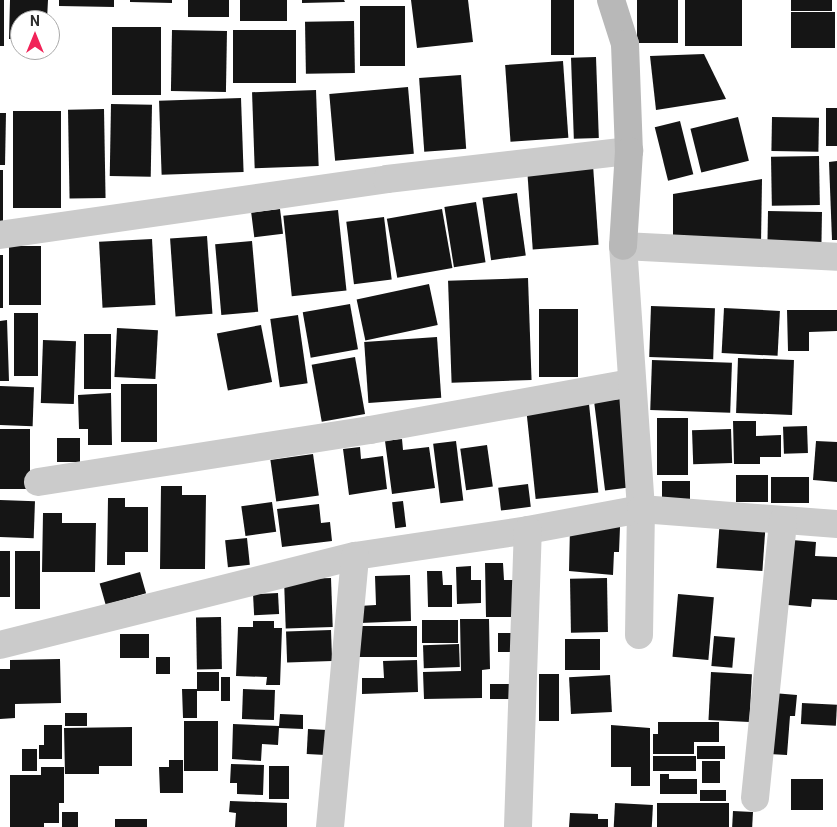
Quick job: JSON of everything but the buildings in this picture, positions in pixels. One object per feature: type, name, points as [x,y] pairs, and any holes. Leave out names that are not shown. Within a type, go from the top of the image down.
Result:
[{"type":"street","points":[[611,0],[625,44],[629,150],[624,246],[631,383],[641,509],[639,635]]},
{"type":"street","points":[[0,236],[388,179],[629,150]]},
{"type":"street","points":[[624,246],[837,256]]},
{"type":"street","points":[[38,482],[370,430],[631,383]]},
{"type":"street","points":[[0,646],[355,556],[528,530],[641,509],[837,524]]},
{"type":"street","points":[[755,798],[783,520]]},
{"type":"street","points":[[518,827],[528,530]]},
{"type":"street","points":[[330,827],[355,556]]}]
